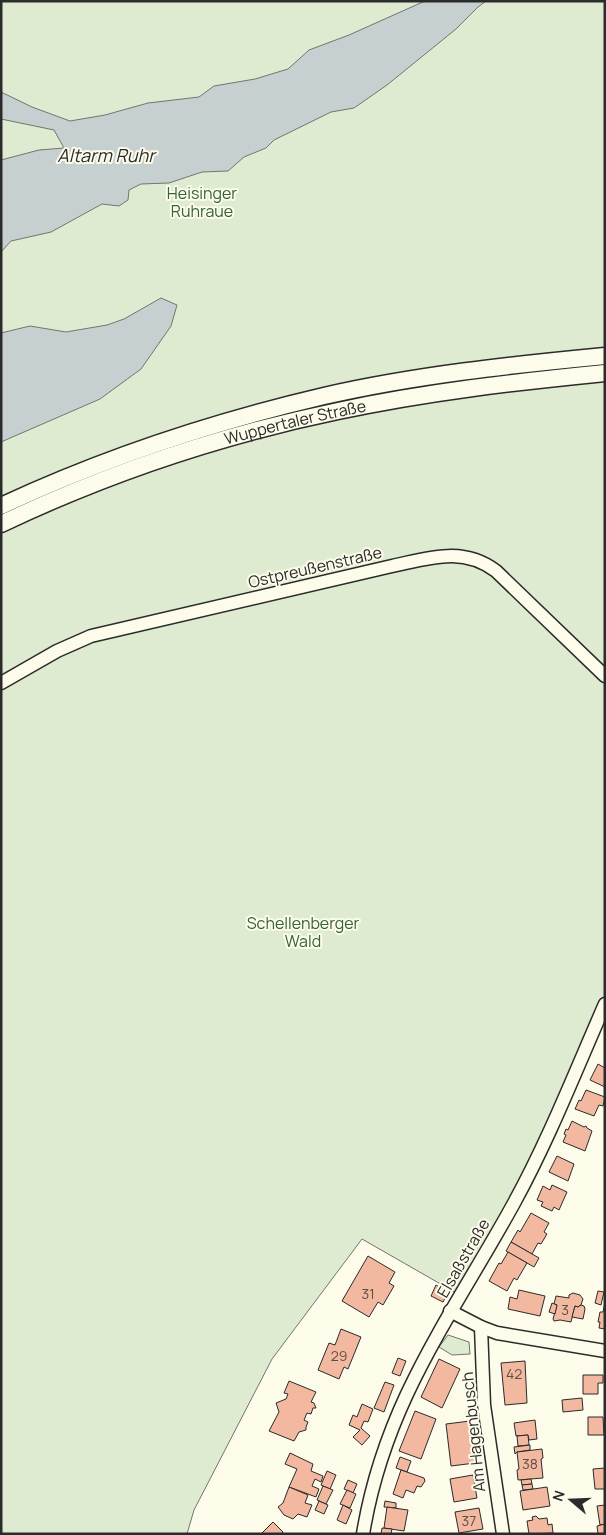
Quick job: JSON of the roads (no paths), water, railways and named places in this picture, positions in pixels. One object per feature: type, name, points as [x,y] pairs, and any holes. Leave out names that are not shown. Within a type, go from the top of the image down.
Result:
[{"type":"main road","name":"Wuppertaler Straße","points":[[1,506],[49,484],[169,439],[209,426],[316,398],[431,376],[605,356]]},
{"type":"main road","name":"Wuppertaler Straße","points":[[1,524],[46,503],[160,460],[280,424],[339,411],[456,390],[605,373]]},
{"type":"street","name":"Ostpreußenstraße","points":[[1,683],[57,651],[91,636],[392,566],[454,555],[476,559],[496,571],[605,676]]},
{"type":"street","name":"Elsaßstraße","points":[[362,1534],[370,1494],[391,1431],[420,1367],[450,1311],[525,1182],[552,1126],[605,1004]]},
{"type":"street","points":[[450,1311],[481,1327],[517,1337],[605,1351]]},
{"type":"street","name":"Am Hagenbusch","points":[[481,1327],[484,1405],[503,1534]]},
{"type":"water","name":"Altarm Ruhr","points":[[425,1],[486,1],[456,29],[387,85],[354,108],[331,112],[274,140],[266,148],[244,157],[228,171],[202,172],[169,183],[141,184],[129,190],[128,200],[119,206],[102,204],[51,232],[11,241],[1,252],[1,160],[39,150],[64,148],[54,130],[1,119],[1,92],[32,107],[70,121],[105,115],[148,103],[199,97],[214,86],[255,79],[288,69],[309,50],[349,35]]},
{"type":"water","points":[[161,298],[177,305],[171,326],[141,369],[100,399],[1,442],[1,333],[30,326],[66,332],[107,325],[124,319]]},
{"type":"park label","name":"Heisinger Ruhraue","points":[[202,202]]},
{"type":"park label","name":"Schellenberger Wald","points":[[303,932]]}]
